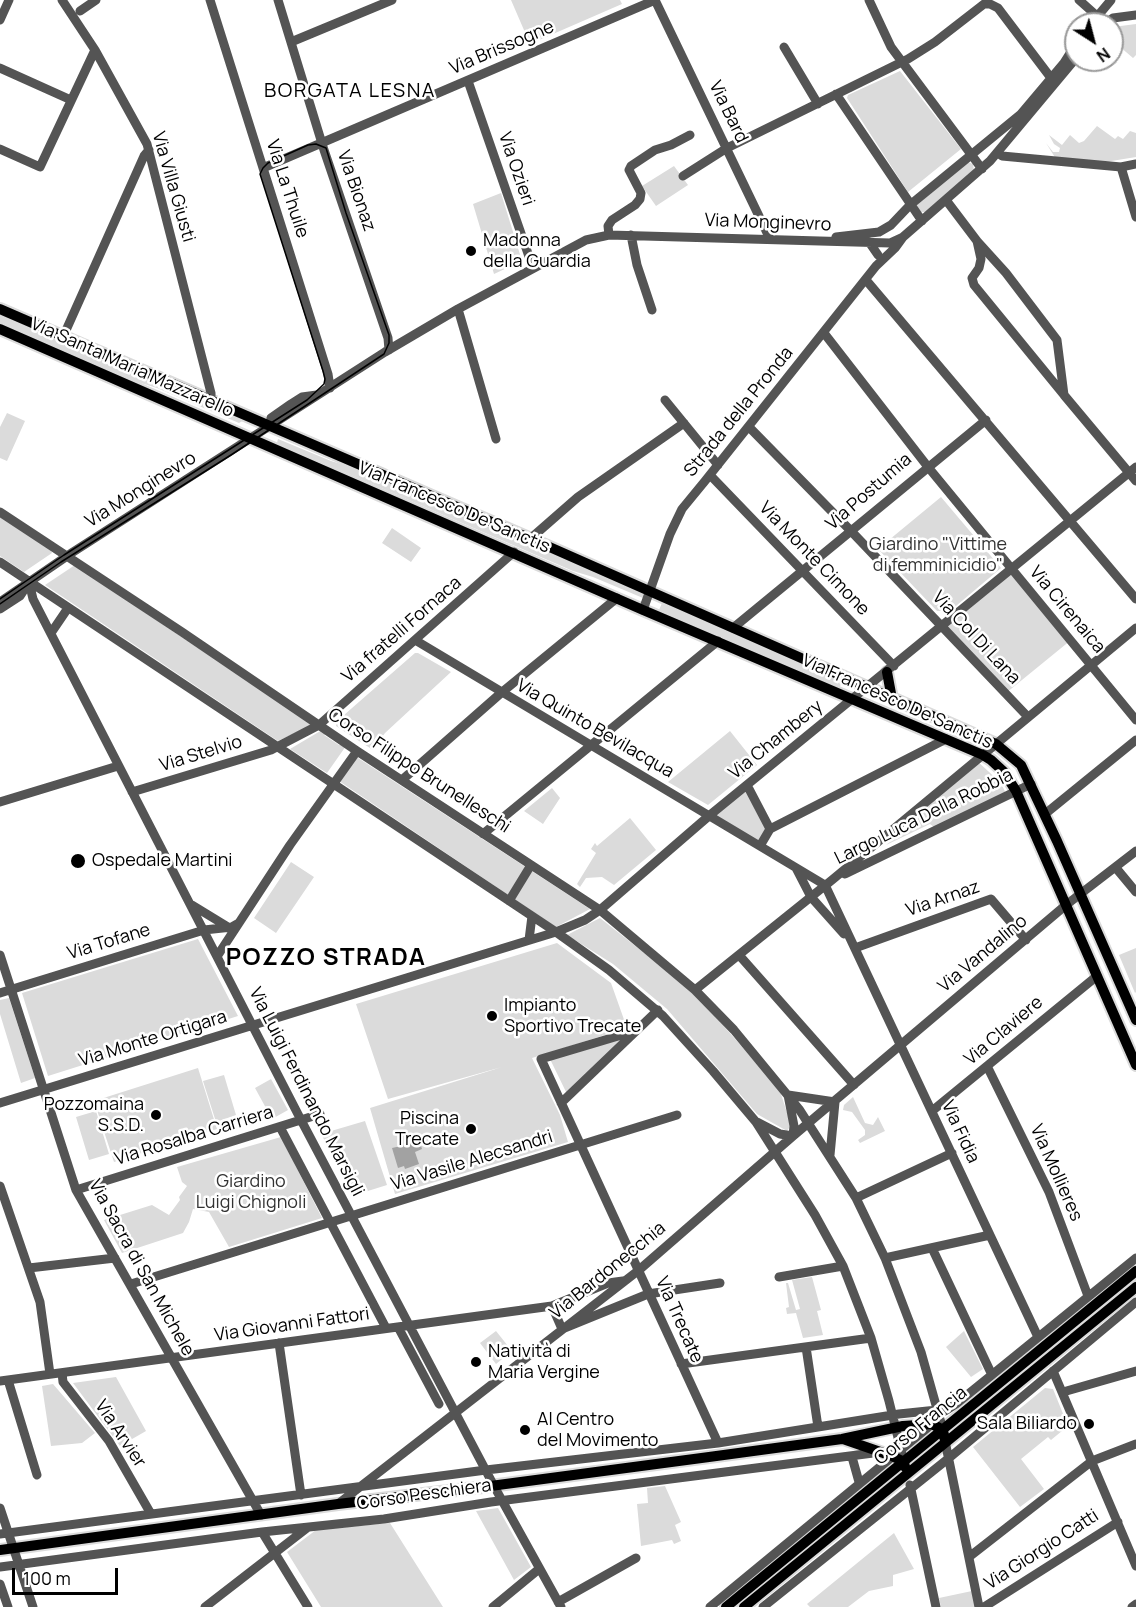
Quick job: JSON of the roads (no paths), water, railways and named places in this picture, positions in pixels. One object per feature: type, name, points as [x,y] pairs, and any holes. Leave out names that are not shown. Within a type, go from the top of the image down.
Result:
[{"type":"main road","name":"Via Santa Maria Mazzarello","points":[[0,309],[270,426]]},
{"type":"main road","name":"Via Santa Maria Mazzarello","points":[[0,329],[252,438]]},
{"type":"main road","name":"Via Francesco De Sanctis","points":[[270,426],[996,744],[1016,759],[1031,784],[1136,1020]]},
{"type":"main road","name":"Via Francesco De Sanctis","points":[[252,438],[644,610],[983,755],[1004,772],[1017,791],[1136,1065]]},
{"type":"main road","points":[[890,669],[892,699]]},
{"type":"main road","name":"Corso Francia","points":[[726,1607],[904,1462],[937,1427],[1136,1271]]},
{"type":"main road","name":"Corso Francia","points":[[744,1607],[1136,1287]]},
{"type":"main road","points":[[937,1427],[945,1442]]},
{"type":"main road","name":"Corso Peschiera","points":[[0,1550],[842,1439],[896,1428],[937,1427]]},
{"type":"main road","name":"Corso Peschiera","points":[[842,1439],[892,1452],[904,1462]]},
{"type":"main road","points":[[904,1462],[907,1473]]},
{"type":"street","points":[[0,20],[9,0]]},
{"type":"street","name":"Via Villa Giusti","points":[[62,0],[95,50],[149,150],[211,400]]},
{"type":"street","points":[[80,11],[96,0]]},
{"type":"street","name":"Via La Thuile","points":[[210,0],[330,388]]},
{"type":"street","name":"Via Bionaz","points":[[278,0],[388,339],[389,350]]},
{"type":"street","points":[[291,42],[392,0]]},
{"type":"street","name":"Via Brissogne","points":[[263,168],[655,0]]},
{"type":"street","name":"Via Bard","points":[[655,0],[770,239]]},
{"type":"street","points":[[869,0],[891,47],[982,169]]},
{"type":"street","points":[[1079,0],[1092,12]]},
{"type":"street","points":[[1101,12],[1113,0],[1118,9],[1132,15]]},
{"type":"street","points":[[682,176],[727,148],[818,104],[935,42],[984,4],[998,8],[1051,78]]},
{"type":"street","points":[[783,47],[818,104]]},
{"type":"street","points":[[0,149],[40,167],[95,50]]},
{"type":"street","points":[[821,240],[879,232],[891,225],[909,205],[1013,121],[1064,63]]},
{"type":"street","points":[[0,68],[71,100]]},
{"type":"street","name":"Strada della Pronda","points":[[650,592],[670,534],[682,510],[876,266],[903,237],[998,153],[1065,72]]},
{"type":"street","name":"Via Ozieri","points":[[468,81],[533,268]]},
{"type":"street","points":[[836,94],[909,205],[922,220]]},
{"type":"street","points":[[609,235],[608,226],[612,220],[635,205],[640,199],[641,193],[629,170],[631,166],[655,150],[690,135]]},
{"type":"street","name":"Via Santa Maria Mazzarello","points":[[63,337],[144,156],[149,150]]},
{"type":"street","points":[[998,153],[1002,156],[1121,167],[1136,164]]},
{"type":"street","points":[[1121,167],[1136,217]]},
{"type":"street","points":[[946,200],[1058,340],[1064,395]]},
{"type":"street","name":"Strada della Pronda","points":[[876,266],[878,255],[891,225]]},
{"type":"street","name":"Via Monginevro","points":[[319,395],[458,309],[586,240],[609,235],[631,235],[890,243],[903,237]]},
{"type":"street","points":[[631,235],[637,265],[652,310]]},
{"type":"street","points":[[977,241],[981,259],[979,268],[972,278],[974,285],[1064,395],[1132,470],[1136,481]]},
{"type":"street","points":[[869,242],[878,255]]},
{"type":"street","points":[[866,280],[1136,599]]},
{"type":"street","points":[[458,309],[496,439]]},
{"type":"street","name":"Via Postumia","points":[[733,627],[928,467],[824,333]]},
{"type":"street","name":"Via Monginevro","points":[[0,602],[66,556],[270,426],[271,418],[302,397],[319,395],[345,384],[382,359],[389,350]]},
{"type":"street","points":[[665,400],[718,465]]},
{"type":"street","points":[[928,467],[986,420]]},
{"type":"street","name":"Via Francesco De Sanctis","points":[[530,539],[578,497],[684,423]]},
{"type":"street","name":"Via Col Di Lana","points":[[749,427],[1028,717]]},
{"type":"street","name":"Via Cirenaica","points":[[928,467],[1136,720]]},
{"type":"street","name":"Via Chambery","points":[[556,932],[575,926],[600,910],[710,815],[1132,470]]},
{"type":"street","name":"Via Monte Cimone","points":[[710,475],[802,571],[890,669]]},
{"type":"street","name":"Corso Filippo Brunelleschi","points":[[0,512],[357,751],[600,910],[695,990],[734,1030],[788,1095],[830,1155],[856,1198],[885,1258],[921,1352],[937,1410],[937,1427]]},
{"type":"street","name":"Via fratelli Fornaca","points":[[279,747],[319,725],[514,552]]},
{"type":"street","points":[[0,562],[556,932],[609,970],[658,1010],[714,1071],[756,1122],[815,1215],[843,1266],[871,1338],[893,1415],[896,1428],[892,1452]]},
{"type":"street","name":"Via Monginevro","points":[[0,609],[20,597],[29,582]]},
{"type":"street","name":"Via Luigi Ferdinando Marsigli","points":[[29,582],[33,599],[118,766],[409,1326],[559,1604]]},
{"type":"street","points":[[644,610],[650,592]]},
{"type":"street","points":[[402,780],[501,693],[617,598]]},
{"type":"street","points":[[51,633],[68,608]]},
{"type":"street","name":"Largo Luca Della Robbia","points":[[829,883],[1136,628]]},
{"type":"street","name":"Via Quinto Bevilacqua","points":[[415,640],[796,868],[829,883]]},
{"type":"street","points":[[483,834],[718,641]]},
{"type":"street","points":[[760,846],[770,829],[946,739]]},
{"type":"street","points":[[1045,814],[1136,740]]},
{"type":"street","name":"Via Stelvio","points":[[132,792],[279,747]]},
{"type":"street","points":[[218,955],[333,783],[357,751]]},
{"type":"street","points":[[0,802],[118,766]]},
{"type":"street","name":"Largo Luca Della Robbia","points":[[829,883],[1031,784]]},
{"type":"street","points":[[747,785],[770,829]]},
{"type":"street","name":"Via Vandalino","points":[[793,1137],[1066,905],[1136,850]]},
{"type":"street","points":[[508,901],[531,865]]},
{"type":"street","points":[[796,868],[811,897]]},
{"type":"street","points":[[1116,868],[1136,892]]},
{"type":"street","points":[[695,990],[829,883]]},
{"type":"street","name":"Via Fidia","points":[[829,883],[853,945],[1038,1337]]},
{"type":"street","name":"Via Fidia","points":[[811,897],[853,945]]},
{"type":"street","name":"Via Arnaz","points":[[853,945],[991,899],[1026,940]]},
{"type":"street","points":[[191,905],[228,927]]},
{"type":"street","points":[[529,940],[532,916]]},
{"type":"street","name":"Via Tofane","points":[[0,993],[204,930],[228,927],[238,923]]},
{"type":"street","name":"Via Monte Ortigara","points":[[0,1103],[556,932]]},
{"type":"street","points":[[738,955],[854,1085]]},
{"type":"street","name":"Via Sacra di San Michele","points":[[0,956],[76,1190],[261,1515]]},
{"type":"street","name":"Via Claviere","points":[[932,1111],[1097,975]]},
{"type":"street","points":[[561,1103],[658,1010]]},
{"type":"street","name":"Via Trecate","points":[[635,1031],[541,1059],[718,1443]]},
{"type":"street","name":"Via Mollieres","points":[[987,1066],[1049,1192],[1088,1296]]},
{"type":"street","points":[[788,1095],[835,1102],[830,1155]]},
{"type":"street","name":"Corso Filippo Brunelleschi","points":[[788,1095],[794,1126],[793,1137]]},
{"type":"street","name":"Via Rosalba Carriera","points":[[76,1190],[320,1114]]},
{"type":"street","points":[[581,1145],[676,1115]]},
{"type":"street","points":[[756,1122],[780,1134],[793,1137]]},
{"type":"street","name":"Via Luigi Ferdinando Marsigli","points":[[280,1127],[386,1328]]},
{"type":"street","name":"Via Bardonecchia","points":[[338,1504],[639,1270],[793,1137]]},
{"type":"street","name":"Via Vasile Alecsandri","points":[[130,1284],[581,1145]]},
{"type":"street","points":[[856,1198],[952,1153]]},
{"type":"street","points":[[0,1186],[40,1302],[50,1374]]},
{"type":"street","points":[[885,1258],[990,1235]]},
{"type":"street","points":[[932,1248],[992,1375]]},
{"type":"street","points":[[29,1268],[116,1258]]},
{"type":"street","name":"Corso Francia","points":[[956,1404],[1136,1258]]},
{"type":"street","points":[[779,1277],[843,1266]]},
{"type":"street","name":"Via Giovanni Fattori","points":[[4,1381],[552,1306],[608,1283],[625,1281]]},
{"type":"street","points":[[552,1306],[562,1329],[648,1294],[720,1283]]},
{"type":"street","points":[[763,1607],[949,1458],[1136,1302]]},
{"type":"street","points":[[398,1327],[439,1404]]},
{"type":"street","points":[[681,1364],[871,1338]]},
{"type":"street","points":[[279,1344],[301,1495]]},
{"type":"street","points":[[806,1347],[818,1427]]},
{"type":"street","points":[[1053,1371],[1136,1566]]},
{"type":"street","points":[[1063,1392],[1136,1371]]},
{"type":"street","name":"Via Arvier","points":[[62,1373],[63,1382],[110,1441],[150,1514]]},
{"type":"street","points":[[4,1381],[37,1475]]},
{"type":"street","name":"Corso Peschiera","points":[[4,1533],[486,1470],[718,1443],[893,1415],[948,1410],[956,1404]]},
{"type":"street","name":"Corso Francia","points":[[710,1607],[860,1482],[892,1452],[937,1427]]},
{"type":"street","points":[[945,1442],[979,1607]]},
{"type":"street","points":[[969,1557],[1092,1461],[1136,1444]]},
{"type":"street","name":"Corso Peschiera","points":[[0,1567],[892,1452]]},
{"type":"street","points":[[852,1457],[860,1482]]},
{"type":"street","points":[[382,1469],[392,1483]]},
{"type":"street","points":[[907,1473],[936,1607]]},
{"type":"street","points":[[0,1508],[4,1533],[13,1549],[33,1607]]},
{"type":"street","name":"Via Giorgio Catti","points":[[984,1607],[1118,1522]]},
{"type":"street","points":[[205,1607],[308,1527]]},
{"type":"street","points":[[261,1532],[308,1607]]},
{"type":"street","points":[[559,1604],[636,1558]]},
{"type":"street","points":[[493,1607],[539,1569]]},
{"type":"street","points":[[0,1584],[8,1607]]},
{"type":"street","points":[[1132,1607],[1136,1604]]},
{"type":"tram line","points":[[0,599],[64,555],[307,400],[324,384],[323,371],[260,174],[268,163],[308,145],[316,144],[326,148],[389,335],[389,343],[384,354],[231,455],[61,562],[0,604]]},
{"type":"place","name":"Madonna della Guardia","points":[[471,251]]},
{"type":"place","name":"Ospedale Martini","points":[[78,861]]},
{"type":"place","name":"Impianto Sportivo Trecate","points":[[492,1016]]},
{"type":"place","name":"Pozzomaina S.S.D.","points":[[156,1115]]},
{"type":"place","name":"Piscina Trecate","points":[[471,1129]]},
{"type":"place","name":"Natività di Maria Vergine","points":[[476,1362]]},
{"type":"place","name":"Sala Biliardo","points":[[1089,1424]]},
{"type":"place","name":"Al Centro del Movimento","points":[[525,1430]]},
{"type":"district","name":"BORGATA LESNA","points":[[350,91]]},
{"type":"district","name":"POZZO STRADA","points":[[326,958]]},
{"type":"park label","name":"Giardino \"Vittime di femminicidio\"","points":[[938,555]]},
{"type":"park label","name":"Giardino Luigi Chignoli","points":[[251,1192]]}]
